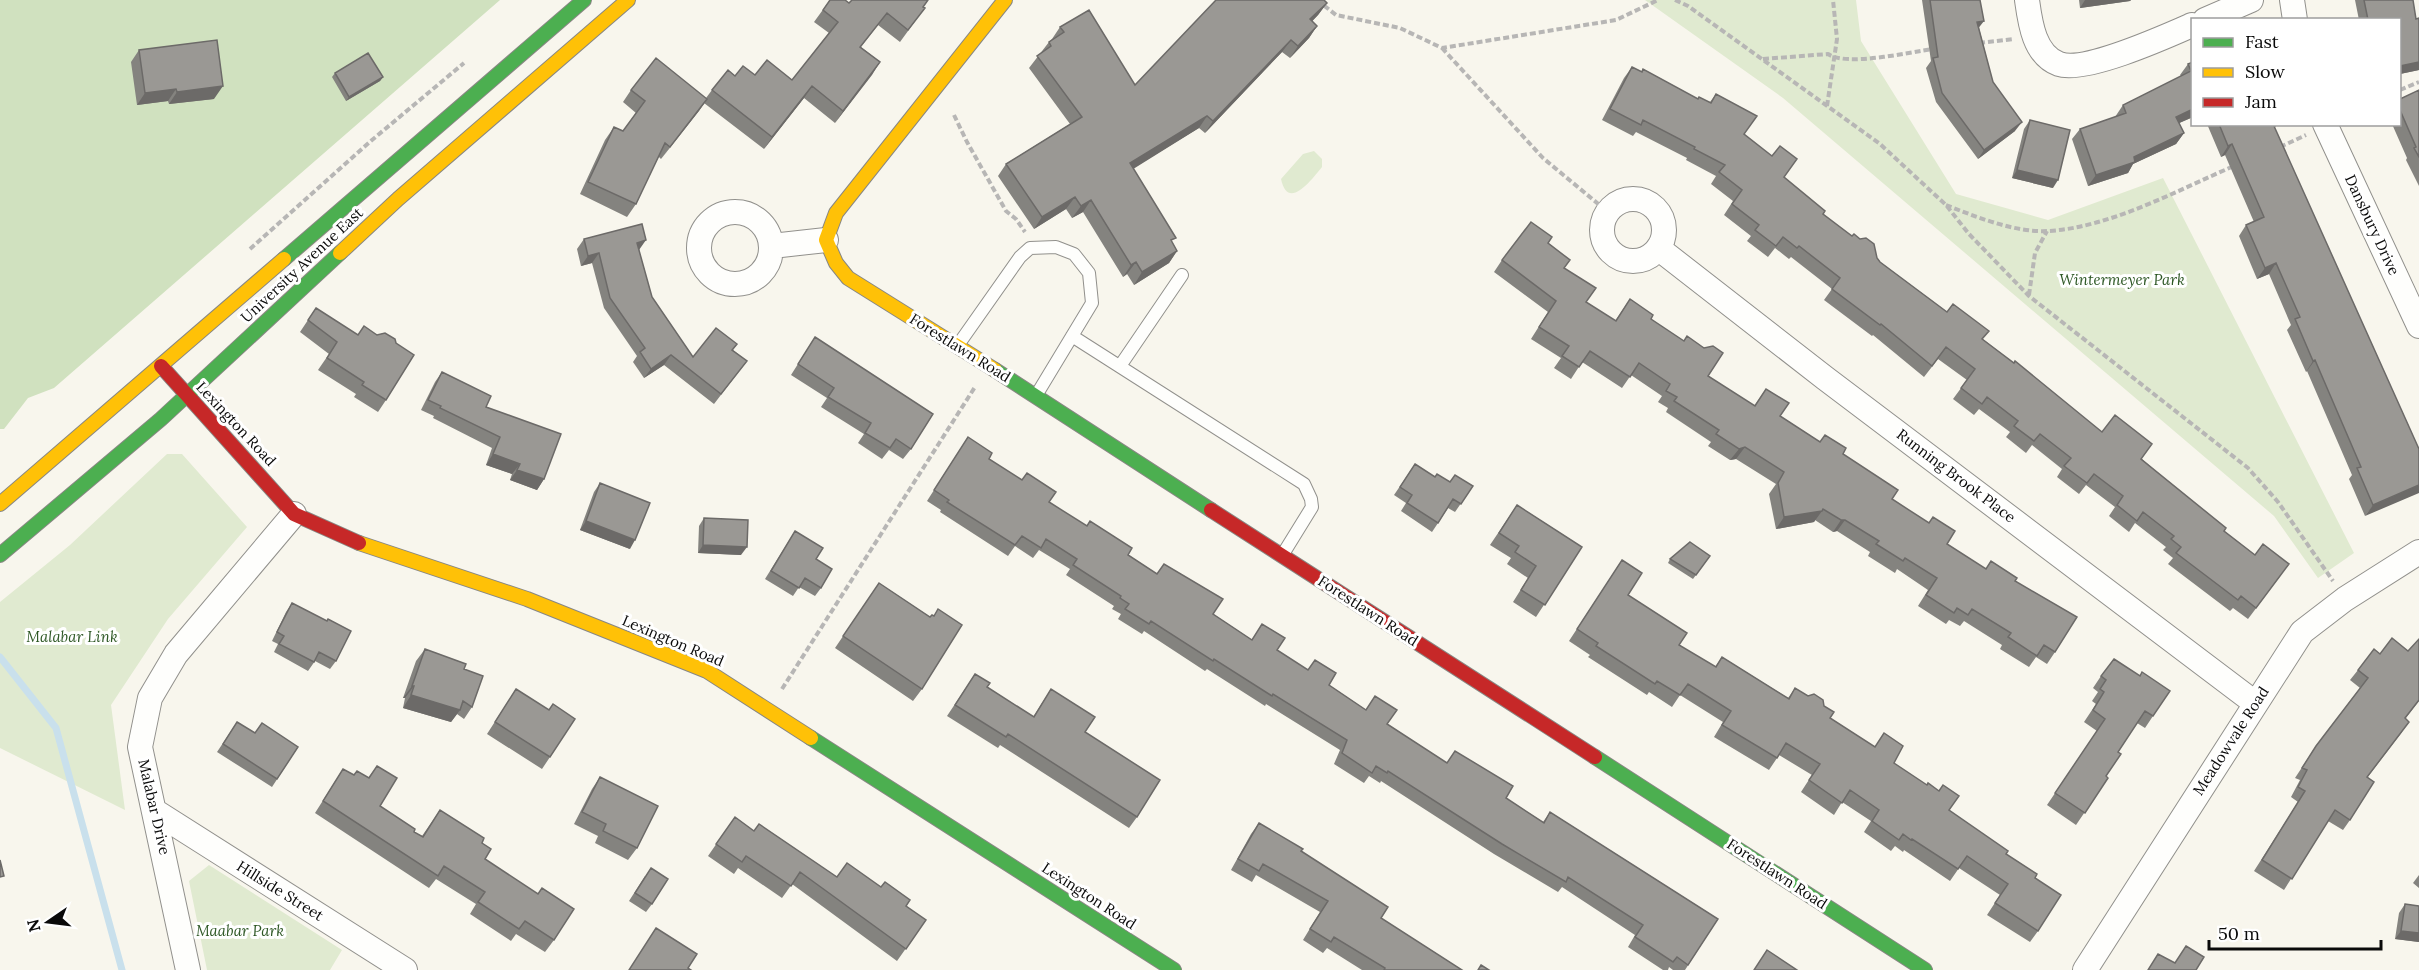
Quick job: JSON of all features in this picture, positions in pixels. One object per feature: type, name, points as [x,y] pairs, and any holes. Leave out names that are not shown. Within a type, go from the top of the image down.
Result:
[{"type":"street","name":"University Avenue East","points":[[0,504],[584,0]]},
{"type":"street","name":"University Avenue East","points":[[0,555],[186,396],[398,199],[628,0]]},
{"type":"street","points":[[772,246],[826,240],[837,213],[1005,0]]},
{"type":"street","points":[[2027,0],[2034,36],[2044,53],[2059,64],[2077,64],[2108,57],[2191,26]]},
{"type":"street","points":[[2210,18],[2250,0]]},
{"type":"street","points":[[2292,0],[2295,18]]},
{"type":"street","name":"Dansbury Drive","points":[[2318,129],[2419,326]]},
{"type":"street","points":[[1624,200],[1648,203],[1662,219],[1664,230],[1658,248],[1642,260],[1631,261],[1619,258],[1610,251],[1603,236],[1602,226],[1608,212],[1624,200]]},
{"type":"street","name":"Forestlawn Road","points":[[826,240],[836,263],[848,278],[1036,396],[1925,970]]},
{"type":"street","name":"Running Brook Place","points":[[1658,248],[1825,378],[2255,703]]},
{"type":"street","name":"Lexington Road","points":[[161,366],[294,514],[351,540],[527,599],[707,671],[1174,970]]},
{"type":"street","name":"Malabar Drive","points":[[188,970],[156,812],[140,747],[150,698],[176,654],[294,514]]},
{"type":"street","name":"Meadowvale Road","points":[[2085,970],[2302,632],[2345,599],[2419,552]]},
{"type":"street","name":"Hillside Street","points":[[156,812],[405,970]]},
{"type":"lane","points":[[958,346],[1020,257],[1030,248],[1056,247],[1074,254],[1089,273],[1092,303],[1036,396]]},
{"type":"lane","points":[[1120,366],[1182,275]]},
{"type":"lane","points":[[1072,336],[1304,484],[1312,507],[1282,555]]},
{"type":"path","points":[[1317,0],[1336,15],[1400,28],[1442,48],[1543,158],[1608,212]]},
{"type":"path","points":[[1442,48],[1616,20],[1659,0]]},
{"type":"path","points":[[1675,0],[1688,6],[1880,144],[1946,205],[1969,234],[2029,296],[2248,468],[2278,502],[2345,599]]},
{"type":"path","points":[[1827,106],[1837,39],[1833,0]]},
{"type":"path","points":[[1978,43],[2034,36]]},
{"type":"path","points":[[1762,59],[1828,54],[1834,58],[1855,59],[1945,48]]},
{"type":"path","points":[[2401,90],[2419,82]]},
{"type":"path","points":[[954,115],[1006,211],[1016,219],[1029,237]]},
{"type":"path","points":[[2278,147],[2318,129]]},
{"type":"path","points":[[1946,205],[1990,222],[2047,231],[2098,224],[2236,165]]},
{"type":"path","points":[[2029,296],[2035,253],[2047,231]]},
{"type":"path","points":[[777,697],[981,379]]},
{"type":"green space","points":[[0,0],[500,0],[54,388],[28,398],[4,429],[0,429]]},
{"type":"green space","name":"Wintermeyer Park","points":[[1645,0],[1856,0],[1861,41],[1956,194],[2048,220],[2163,178],[2354,553],[2318,578],[2274,516],[1783,98]]},
{"type":"green space","points":[[1314,151],[1322,159],[1322,167],[1300,190],[1289,193],[1284,188],[1281,179],[1303,154]]},
{"type":"green space","name":"Malabar Link","points":[[167,454],[182,454],[247,527],[168,619],[111,705],[125,810],[0,748],[0,602],[70,545]]},
{"type":"green space","name":"Maabar Park","points":[[209,865],[342,950],[330,970],[207,970],[189,881]]},
{"type":"building","points":[[830,0],[845,0],[849,3],[852,0],[928,0],[923,7],[925,8],[908,30],[887,13],[860,47],[880,62],[843,111],[812,86],[772,137],[712,90],[728,70],[735,76],[743,66],[755,75],[767,60],[792,80],[838,22],[823,10]]},
{"type":"building","points":[[1216,0],[1324,0],[1327,3],[1310,19],[1317,26],[1298,46],[1291,40],[1213,121],[1207,116],[1130,163],[1176,238],[1171,240],[1177,251],[1142,272],[1136,262],[1131,265],[1091,200],[1081,206],[1075,197],[1042,217],[1006,164],[1082,117],[1037,56],[1051,46],[1049,42],[1064,32],[1060,27],[1089,10],[1135,85]]},
{"type":"building","points":[[1930,0],[1980,0],[1984,21],[1977,22],[1993,82],[2022,122],[1984,150],[1942,93],[1933,58],[1938,57]]},
{"type":"building","points":[[2364,0],[2413,0],[2416,19],[2419,18],[2419,62],[2401,66],[2401,18],[2368,18]]},
{"type":"building","points":[[217,40],[223,86],[177,92],[176,89],[145,93],[139,50]]},
{"type":"building","points":[[368,53],[383,77],[349,97],[335,73]]},
{"type":"building","points":[[656,58],[707,99],[670,147],[665,143],[636,204],[588,182],[614,127],[623,131],[645,101],[631,90]]},
{"type":"building","points":[[1632,67],[1642,72],[1643,69],[1698,99],[1699,97],[1711,103],[1716,94],[1757,116],[1744,134],[1772,156],[1780,146],[1797,159],[1784,177],[1825,211],[1823,214],[1852,236],[1854,234],[1860,239],[1866,238],[1874,244],[1880,262],[1947,312],[1953,304],[1989,331],[1982,339],[2014,363],[2015,361],[2102,432],[2115,415],[2152,444],[2141,459],[2226,528],[2224,531],[2255,555],[2263,544],[2289,564],[2256,608],[2241,596],[2238,600],[2176,553],[2181,547],[2171,539],[2174,536],[2143,512],[2137,521],[2117,505],[2123,496],[2094,474],[2087,483],[2064,466],[2071,458],[2040,434],[2034,441],[2014,426],[2018,421],[1987,397],[1982,404],[1961,388],[1975,369],[1946,347],[1932,366],[1881,324],[1832,289],[1840,278],[1799,246],[1797,248],[1783,237],[1776,246],[1755,230],[1759,225],[1732,204],[1742,190],[1719,172],[1725,165],[1643,120],[1641,125],[1610,109]]},
{"type":"building","points":[[2191,71],[2191,110],[2176,117],[2184,133],[2134,157],[2135,162],[2096,175],[2080,129],[2126,113],[2123,105]]},
{"type":"building","points":[[2419,90],[2419,157],[2401,112],[2401,99]]},
{"type":"building","points":[[2030,120],[2070,130],[2058,180],[2017,170]]},
{"type":"building","points":[[2220,126],[2274,126],[2419,449],[2419,485],[2373,505],[2357,468],[2361,467],[2295,319],[2300,317],[2276,263],[2265,268],[2246,225],[2264,217],[2232,144],[2228,146]]},
{"type":"building","points":[[1531,222],[1552,237],[1548,243],[1570,260],[1564,268],[1596,288],[1586,302],[1616,321],[1630,299],[1653,315],[1651,319],[1684,341],[1687,336],[1704,348],[1713,346],[1723,353],[1708,376],[1755,406],[1766,389],[1789,403],[1780,416],[1820,442],[1825,435],[1846,448],[1843,454],[1898,490],[1892,499],[1929,523],[1933,517],[1955,531],[1947,544],[1986,569],[1991,561],[2017,578],[2015,581],[2077,617],[2055,652],[2044,645],[2037,656],[2008,637],[2011,633],[1972,609],[1968,615],[1957,608],[1954,613],[1926,595],[1937,578],[1905,558],[1903,561],[1876,544],[1879,541],[1823,509],[1784,517],[1778,483],[1784,472],[1745,447],[1739,449],[1716,434],[1719,430],[1674,401],[1677,397],[1666,391],[1670,384],[1639,363],[1630,377],[1590,351],[1579,367],[1562,356],[1569,346],[1539,327],[1556,301],[1502,260]]},
{"type":"building","points":[[642,224],[646,240],[637,243],[652,297],[693,357],[716,328],[737,344],[732,350],[747,361],[721,394],[671,355],[651,369],[640,352],[645,348],[610,298],[599,253],[588,256],[584,239]]},
{"type":"building","points":[[316,308],[358,335],[364,326],[377,335],[385,333],[414,355],[386,400],[362,385],[364,382],[327,358],[337,342],[308,320]]},
{"type":"building","points":[[815,337],[933,414],[911,449],[896,439],[890,448],[865,433],[871,423],[828,397],[834,388],[798,364]]},
{"type":"building","points":[[442,372],[491,396],[486,407],[561,434],[544,479],[517,470],[520,464],[493,454],[500,437],[428,400]]},
{"type":"building","points":[[968,437],[992,453],[989,459],[1022,480],[1027,473],[1056,492],[1049,502],[1087,526],[1090,521],[1132,548],[1128,555],[1157,574],[1164,564],[1223,599],[1213,614],[1252,640],[1262,624],[1285,638],[1277,650],[1308,670],[1315,660],[1336,673],[1329,685],[1366,710],[1375,696],[1397,710],[1387,724],[1447,763],[1455,751],[1513,786],[1506,798],[1544,823],[1550,812],[1718,919],[1688,965],[1677,957],[1673,962],[1635,937],[1643,925],[1568,877],[1566,882],[1388,771],[1387,773],[1376,766],[1372,773],[1342,753],[1347,740],[1214,659],[1213,661],[1151,621],[1149,624],[1125,609],[1129,604],[1120,598],[1121,596],[1073,565],[1077,559],[1046,539],[1041,548],[1022,536],[1015,545],[947,502],[949,500],[934,490]]},
{"type":"building","points":[[1415,464],[1435,477],[1437,474],[1450,482],[1455,475],[1473,486],[1461,504],[1453,499],[1438,523],[1407,503],[1412,495],[1400,487]]},
{"type":"building","points":[[600,483],[650,503],[635,540],[586,521]]},
{"type":"building","points":[[1517,505],[1582,547],[1545,605],[1521,590],[1536,566],[1515,552],[1519,546],[1499,533]]},
{"type":"building","points":[[704,518],[748,520],[747,547],[703,545]]},
{"type":"building","points":[[795,531],[823,548],[816,559],[832,569],[821,588],[805,578],[799,588],[771,571]]},
{"type":"building","points":[[1690,542],[1710,556],[1696,575],[1670,559]]},
{"type":"building","points":[[1622,560],[1642,573],[1628,595],[1687,633],[1679,645],[1716,667],[1722,657],[1789,699],[1795,688],[1808,696],[1814,694],[1823,700],[1824,706],[1834,712],[1830,718],[1875,747],[1884,733],[1903,746],[1894,763],[1927,785],[1928,783],[1939,791],[1943,785],[1959,796],[1949,810],[2008,851],[2006,854],[2037,874],[2035,878],[2061,895],[2038,931],[1995,903],[2008,884],[1967,856],[1958,869],[1903,834],[1899,840],[1872,821],[1879,810],[1850,790],[1842,803],[1809,780],[1820,764],[1786,743],[1777,758],[1722,725],[1731,711],[1688,684],[1680,695],[1657,681],[1655,684],[1596,646],[1598,643],[1577,629]]},
{"type":"building","points":[[879,583],[930,617],[934,616],[938,609],[962,625],[922,689],[843,636]]},
{"type":"building","points":[[292,603],[351,631],[336,661],[319,652],[314,662],[279,644],[284,636],[277,632]]},
{"type":"building","points":[[2392,638],[2408,651],[2419,639],[2419,700],[2405,718],[2409,722],[2367,777],[2374,782],[2350,820],[2335,810],[2292,879],[2262,860],[2305,791],[2298,787],[2307,770],[2302,768],[2368,678],[2358,670],[2374,649],[2380,654]]},
{"type":"building","points":[[425,649],[466,664],[464,669],[483,676],[472,707],[463,701],[460,710],[411,695]]},
{"type":"building","points":[[2114,659],[2140,676],[2142,672],[2170,691],[2153,716],[2145,711],[2118,752],[2121,754],[2085,813],[2055,793],[2105,719],[2093,710],[2104,692],[2100,689],[2106,680],[2101,676]]},
{"type":"building","points":[[975,674],[990,683],[987,687],[1034,717],[1051,689],[1095,717],[1085,732],[1160,780],[1137,817],[1008,734],[1006,737],[955,705]]},
{"type":"building","points":[[516,689],[549,710],[553,704],[575,719],[550,757],[495,722]]},
{"type":"building","points":[[237,722],[255,733],[262,723],[298,747],[277,779],[223,744]]},
{"type":"building","points":[[377,766],[397,778],[380,806],[415,829],[414,832],[423,837],[440,810],[484,838],[482,843],[491,849],[485,859],[538,894],[542,888],[574,909],[554,940],[525,921],[519,929],[478,902],[485,892],[444,866],[438,876],[323,801],[343,769],[354,775],[357,771],[369,778]]},
{"type":"building","points":[[600,777],[658,806],[637,848],[603,831],[606,824],[582,812]]},
{"type":"building","points":[[735,817],[754,831],[759,824],[837,877],[847,863],[881,887],[885,882],[910,900],[906,906],[926,920],[906,949],[800,872],[791,886],[746,856],[742,862],[716,844]]},
{"type":"building","points":[[1259,823],[1303,849],[1301,851],[1388,907],[1381,918],[1462,970],[1384,970],[1385,968],[1334,937],[1331,942],[1310,929],[1328,901],[1263,864],[1259,871],[1238,859]]},
{"type":"building","points":[[0,860],[4,876],[0,877]]},
{"type":"building","points":[[651,868],[668,879],[652,904],[635,893]]},
{"type":"building","points":[[2405,904],[2419,906],[2419,933],[2401,931]]},
{"type":"building","points":[[656,928],[697,954],[688,968],[691,970],[629,970]]},
{"type":"building","points":[[2186,946],[2204,957],[2196,970],[2148,970],[2158,954],[2175,963]]},
{"type":"building","points":[[1767,950],[1797,970],[1754,970]]},
{"type":"building","points":[[1481,965],[1489,970],[1478,970]]},
{"type":"waterway","points":[[0,657],[56,728],[122,970]]},
{"type":"traffic: fast","points":[[284,259],[584,0]]},
{"type":"traffic: fast","points":[[0,555],[161,419],[340,253]]},
{"type":"traffic: fast","points":[[995,370],[1211,510]]},
{"type":"traffic: fast","points":[[811,738],[1174,970]]},
{"type":"traffic: fast","points":[[1595,757],[1925,970]]},
{"type":"traffic: slow","points":[[340,253],[398,199],[628,0]]},
{"type":"traffic: slow","points":[[995,370],[848,278],[836,263],[826,240],[836,213],[1005,0]]},
{"type":"traffic: slow","points":[[0,504],[284,259]]},
{"type":"traffic: slow","points":[[359,543],[527,599],[707,671],[811,738]]},
{"type":"traffic: jam","points":[[161,366],[294,514],[359,543]]},
{"type":"traffic: jam","points":[[1211,510],[1595,757]]}]
